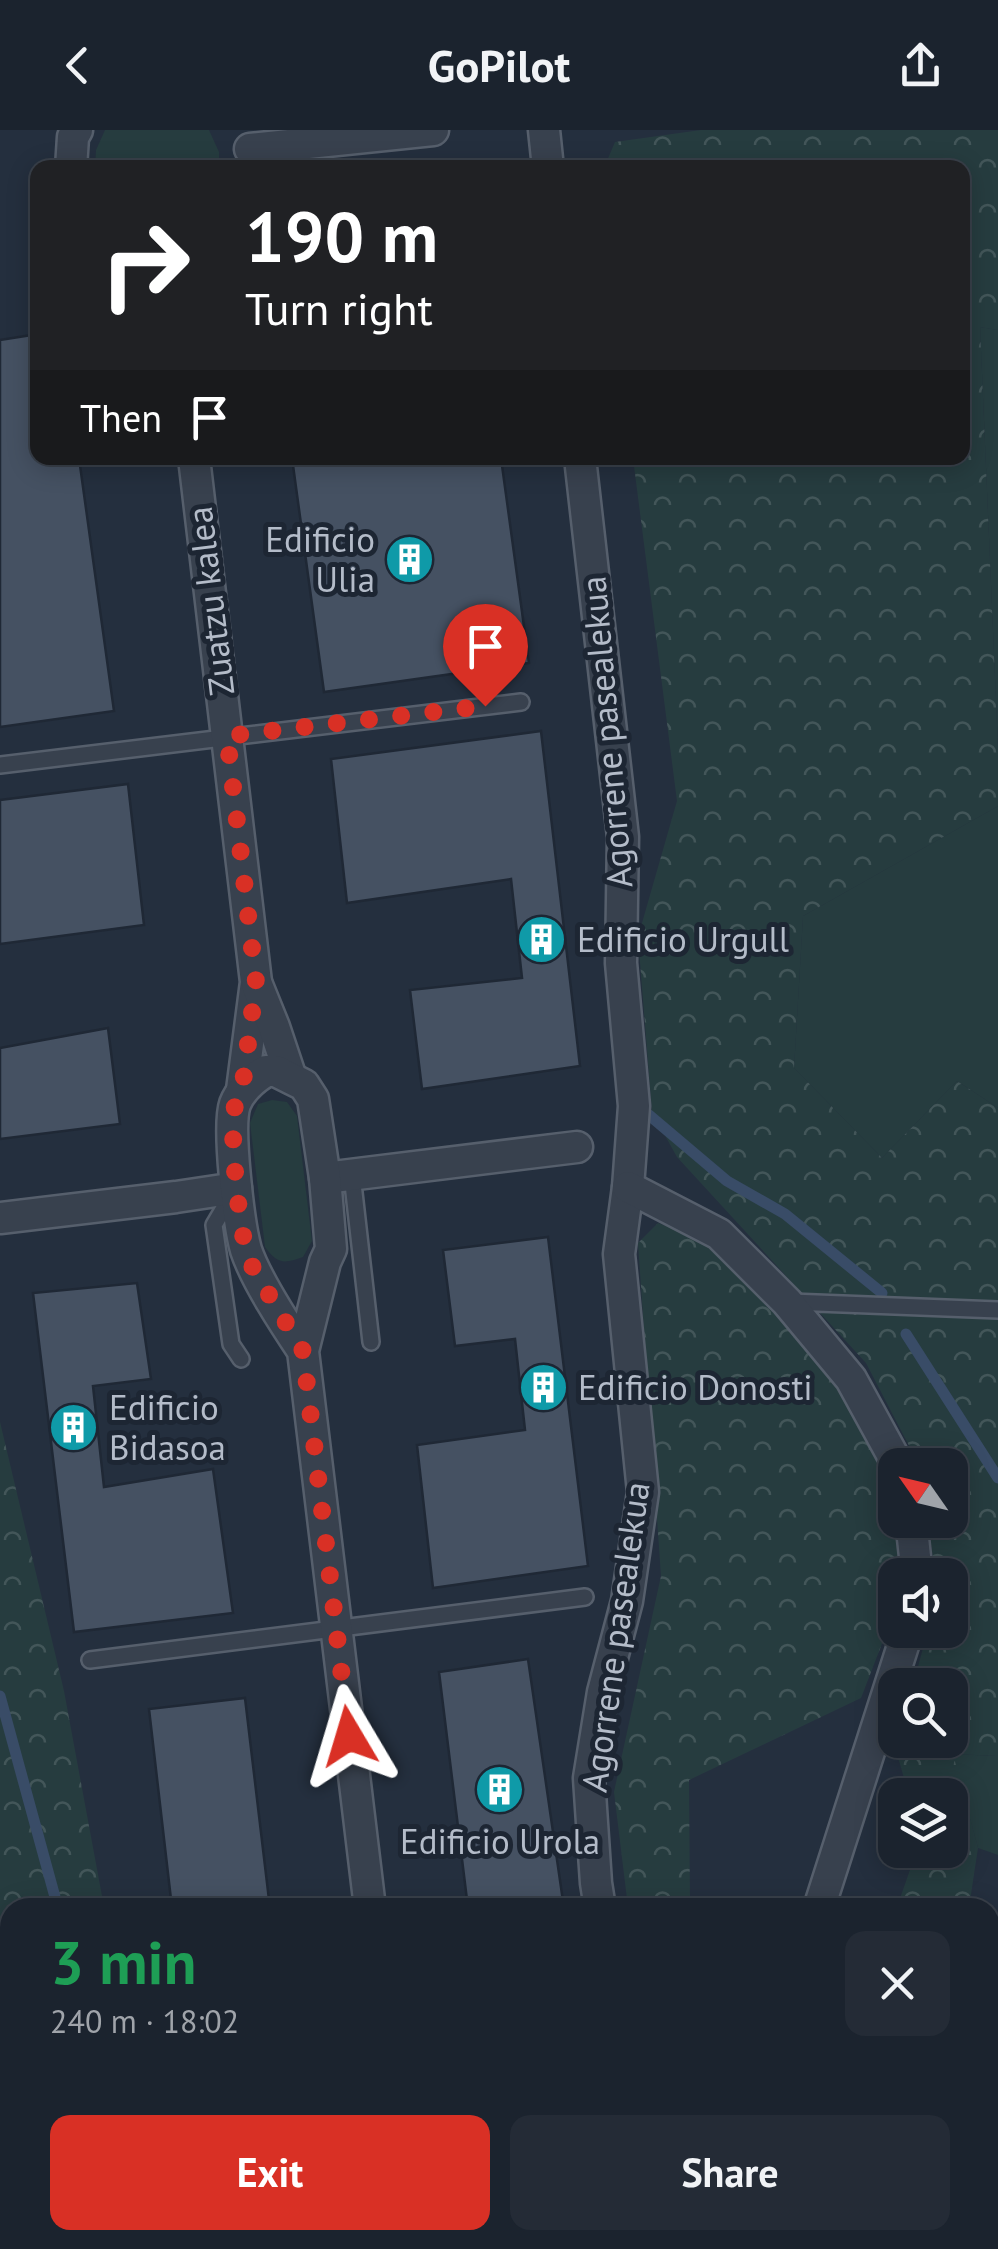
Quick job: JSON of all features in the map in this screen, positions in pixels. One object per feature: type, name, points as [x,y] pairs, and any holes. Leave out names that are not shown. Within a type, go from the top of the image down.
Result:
[{"type":"street","points":[[248,149],[432,130]]},
{"type":"street","points":[[544,130],[547,160]]},
{"type":"street","name":"Zuatzu kalea","points":[[195,465],[256,982],[291,1078],[304,1085],[313,1099],[338,1176],[332,1249],[325,1262],[303,1351],[369,1898]]},
{"type":"street","name":"Agorrene pasealekua","points":[[581,465],[623,837],[621,964],[634,1106],[619,1254],[643,1492],[627,1602],[603,1692],[589,1778],[598,1898]]},
{"type":"street","name":"Zuatzu kalea","points":[[256,982],[242,1090],[232,1118],[236,1188],[245,1248],[253,1268],[303,1351]]},
{"type":"street","points":[[242,1090],[266,1070],[291,1078]]},
{"type":"street","points":[[338,1176],[576,1147]]},
{"type":"street","points":[[628,1187],[720,1234],[787,1302],[851,1379],[889,1448]]},
{"type":"street","points":[[0,1218],[236,1188]]},
{"type":"street","points":[[253,1268],[270,1278],[294,1282],[312,1274],[325,1262]]},
{"type":"street","points":[[822,1898],[902,1648]]},
{"type":"lane","points":[[0,765],[522,702]]},
{"type":"lane","points":[[338,1176],[371,1342]]},
{"type":"lane","points":[[236,1188],[214,1225],[231,1344],[242,1360]]},
{"type":"lane","points":[[787,1302],[998,1310]]},
{"type":"lane","points":[[90,1660],[585,1597]]},
{"type":"green space","points":[[105,130],[209,130],[219,160],[95,160]]},
{"type":"green space","points":[[701,130],[998,130],[998,330],[980,327],[998,806],[803,916],[794,1068],[882,1158],[957,1081],[998,1108],[998,1756],[968,1755],[968,1668],[918,1668],[923,1648],[968,1648],[968,1558],[933,1558],[930,1538],[968,1538],[968,1448],[910,1448],[866,1363],[677,1157],[652,1112],[638,937],[677,801],[634,465],[970,465],[970,160],[607,160],[615,142]]},
{"type":"green space","points":[[980,327],[998,330],[998,749]]},
{"type":"green space","points":[[998,806],[998,1108],[957,1081],[882,1158],[794,1068],[803,916]]},
{"type":"green space","points":[[272,1100],[287,1102],[297,1116],[312,1241],[303,1257],[286,1261],[273,1257],[265,1247],[250,1123],[258,1104]]},
{"type":"green space","points":[[658,1223],[715,1244],[839,1384],[878,1455],[878,1538],[896,1538],[898,1558],[878,1558],[880,1648],[861,1698],[689,1780],[690,1898],[627,1898],[614,1792],[661,1576],[638,1243]]},
{"type":"green space","points":[[0,1422],[64,1691],[102,1898],[0,1898]]},
{"type":"green space","points":[[998,1756],[998,1855],[978,1848],[968,1812],[968,1778],[959,1778],[953,1758]]},
{"type":"green space","points":[[898,1758],[954,1758],[959,1778],[904,1778]]},
{"type":"green space","points":[[968,1810],[978,1848],[970,1898],[900,1898],[911,1868],[968,1868]]},
{"type":"building","points":[[30,335],[30,465],[80,465],[114,711],[0,727],[0,340]]},
{"type":"building","name":"Edificio Ulia","points":[[293,465],[502,465],[529,663],[324,692]]},
{"type":"building","name":"Edificio Urgull","points":[[541,731],[580,1066],[422,1089],[410,990],[522,978],[511,879],[347,903],[331,759]]},
{"type":"building","points":[[128,784],[144,925],[0,944],[0,800]]},
{"type":"building","points":[[108,1028],[120,1124],[0,1139],[0,1048]]},
{"type":"building","name":"Edificio Donosti","points":[[548,1237],[588,1566],[433,1588],[417,1445],[525,1430],[515,1339],[455,1346],[443,1250]]},
{"type":"building","name":"Edificio Bidasoa","points":[[137,1283],[151,1379],[93,1386],[104,1487],[213,1469],[233,1613],[74,1632],[33,1293]]},
{"type":"building","name":"Edificio Urola","points":[[528,1659],[563,1898],[467,1898],[439,1672]]},
{"type":"building","points":[[245,1698],[269,1898],[171,1898],[149,1709]]},
{"type":"waterway","points":[[649,1115],[727,1181],[785,1214],[882,1293]]},
{"type":"waterway","points":[[906,1334],[998,1478]]},
{"type":"waterway","points":[[0,1696],[55,1898]]},
{"type":"place","name":"Edificio Ulia","points":[[410,560]]},
{"type":"place","name":"Edificio Urgull","points":[[542,940]]},
{"type":"place","name":"Edificio Donosti","points":[[543,1388]]},
{"type":"place","name":"Edificio Bidasoa","points":[[74,1428]]},
{"type":"place","name":"Edificio Urola","points":[[500,1790]]},
{"type":"route","points":[[349,1736],[303,1351],[253,1268],[245,1248],[236,1188],[232,1118],[242,1090],[256,982],[227,736],[485,706]]}]
